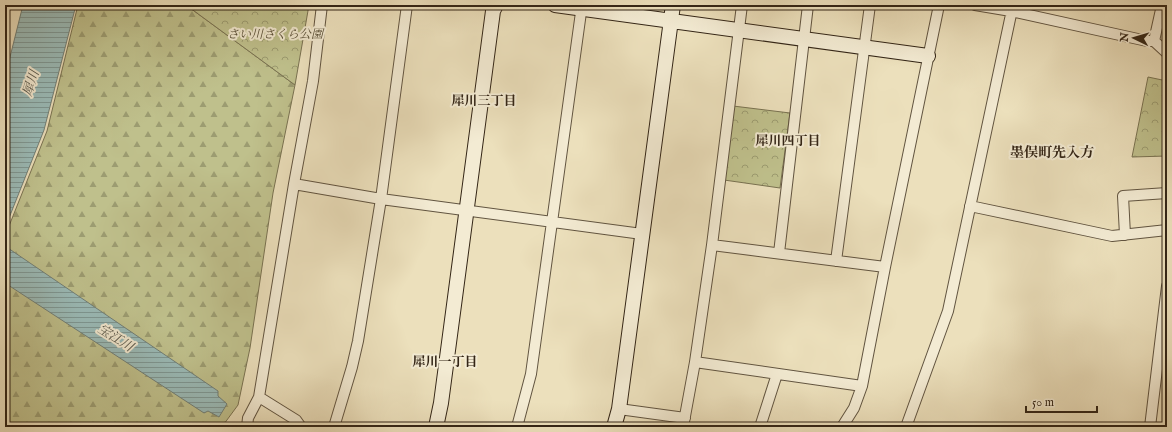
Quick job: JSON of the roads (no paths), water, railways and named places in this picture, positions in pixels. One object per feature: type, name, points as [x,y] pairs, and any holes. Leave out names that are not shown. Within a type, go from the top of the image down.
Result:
[{"type":"street","points":[[247,427],[248,418],[259,397],[294,184],[313,81],[322,5]]},
{"type":"street","points":[[334,427],[352,367],[381,199],[407,5]]},
{"type":"street","points":[[436,427],[441,403],[493,12],[496,5]]},
{"type":"street","points":[[555,5],[582,7],[739,31],[928,56]]},
{"type":"street","points":[[614,427],[618,409],[673,5]]},
{"type":"street","points":[[618,409],[684,423],[695,362],[712,245],[742,5]]},
{"type":"street","points":[[779,253],[808,5]]},
{"type":"street","points":[[836,261],[870,5]]},
{"type":"street","points":[[842,427],[854,408],[862,386],[939,5]]},
{"type":"street","points":[[975,5],[1012,8],[1148,41],[1154,41],[1167,53]]},
{"type":"street","points":[[1154,41],[1162,5]]},
{"type":"street","points":[[517,427],[531,374],[582,7]]},
{"type":"street","points":[[906,427],[948,311],[1012,8]]},
{"type":"street","points":[[294,184],[381,199],[642,234]]},
{"type":"street","points":[[1125,235],[1123,196],[1167,192]]},
{"type":"street","points":[[970,206],[1112,236],[1167,230]]},
{"type":"street","points":[[712,245],[885,267]]},
{"type":"street","points":[[1150,427],[1163,350],[1167,286]]},
{"type":"street","points":[[695,362],[862,386]]},
{"type":"street","points":[[760,427],[776,374]]},
{"type":"street","points":[[259,397],[296,420],[301,427]]},
{"type":"water","name":"犀川","points":[[23,5],[76,5],[44,130],[5,228],[5,74]]},
{"type":"water","name":"宝江川","points":[[5,246],[218,391],[218,396],[227,404],[219,417],[208,411],[204,413],[5,283]]},
{"type":"district","name":"犀川三丁目","points":[[484,100]]},
{"type":"district","name":"犀川四丁目","points":[[788,140]]},
{"type":"district","name":"墨俣町先入方","points":[[1052,152]]},
{"type":"district","name":"犀川一丁目","points":[[445,361]]},
{"type":"park label","name":"さい川さくら公園","points":[[275,34]]}]
